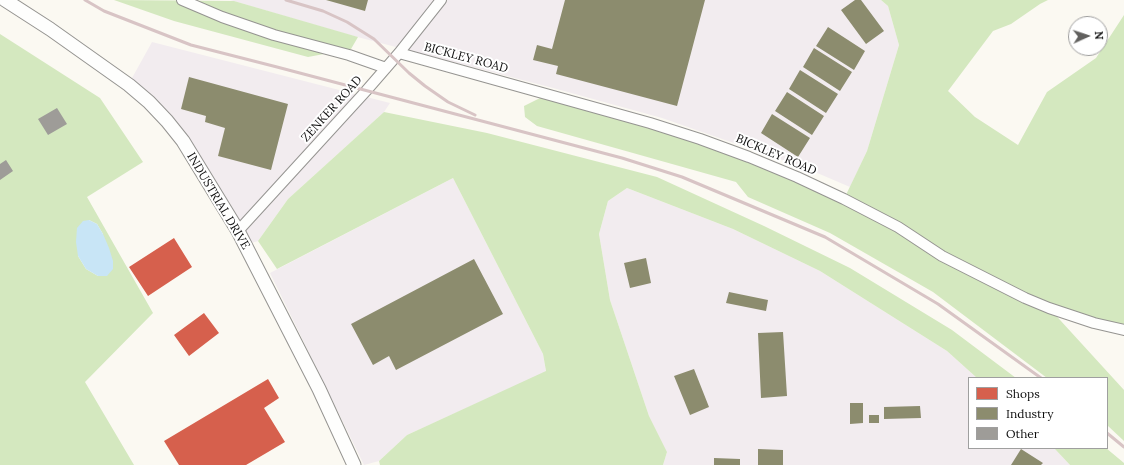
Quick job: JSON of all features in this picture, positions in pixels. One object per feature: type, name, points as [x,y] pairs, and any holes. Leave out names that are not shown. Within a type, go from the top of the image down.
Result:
[{"type":"street","name":"INDUSTRIAL DRIVE","points":[[5,0],[113,73],[149,102],[183,141],[238,231],[319,389],[354,465]]},
{"type":"street","points":[[182,0],[222,17],[274,35],[349,55],[386,68]]},
{"type":"street","name":"ZENKER ROAD","points":[[238,231],[386,68],[441,0]]},
{"type":"street","name":"BICKLEY ROAD","points":[[399,53],[650,123],[749,157],[844,199],[898,227],[942,256],[1025,298],[1049,308],[1094,323],[1124,330]]},
{"type":"shaded area","points":[[230,0],[881,0],[888,6],[899,45],[867,151],[850,187],[808,169],[662,118],[346,34]]},
{"type":"shaded area","points":[[152,42],[390,103],[384,112],[288,199],[258,241],[251,243],[232,207],[207,167],[174,120],[132,78]]},
{"type":"shaded area","points":[[453,178],[543,354],[546,372],[407,435],[379,461],[364,465],[270,273]]},
{"type":"shaded area","points":[[627,188],[733,229],[820,271],[947,351],[976,377],[968,377],[968,449],[1055,449],[1070,465],[663,465],[667,452],[649,416],[610,300],[599,234],[608,201]]},
{"type":"green space","points":[[114,0],[234,1],[358,37],[351,49],[308,57],[174,21]]},
{"type":"green space","points":[[881,0],[1048,0],[1011,24],[993,31],[948,91],[975,117],[1018,145],[1047,92],[1097,56],[1108,56],[1108,40],[1124,15],[1124,330],[1050,309],[1124,390],[1124,441],[1108,426],[1108,377],[1046,377],[933,292],[830,233],[748,197],[736,182],[537,126],[525,117],[524,106],[548,94],[650,123],[844,199],[867,151],[899,45],[888,6]]},
{"type":"green space","points":[[0,34],[100,98],[143,162],[87,197],[153,313],[85,382],[134,465],[0,465]],"holes":[[[89,220],[97,224],[103,234],[98,276],[86,269],[78,256]]]},
{"type":"green space","points":[[384,112],[487,133],[657,177],[764,226],[850,268],[952,330],[1015,377],[976,377],[947,351],[820,271],[733,229],[627,188],[608,201],[599,234],[610,300],[649,416],[667,452],[663,465],[380,465],[379,461],[407,435],[546,371],[543,354],[453,178],[277,269],[258,241],[288,199]]},
{"type":"green space","points":[[1055,449],[1107,449],[1124,463],[1124,465],[1070,465]]},
{"type":"water","points":[[89,220],[97,224],[109,248],[113,261],[113,269],[107,276],[98,276],[86,269],[78,256],[76,242],[77,228],[83,221]]},
{"type":"building: Shops","points":[[174,238],[192,267],[148,296],[129,267]]},
{"type":"building: Shops","points":[[204,313],[219,333],[189,356],[174,335]]},
{"type":"building: Shops","points":[[268,379],[279,398],[264,408],[285,442],[246,465],[179,465],[164,441]]},
{"type":"building: Industry","points":[[326,0],[368,0],[365,11]]},
{"type":"building: Industry","points":[[565,0],[705,0],[677,106],[556,74],[558,66],[533,60],[537,45],[552,49]]},
{"type":"building: Industry","points":[[855,0],[861,0],[884,31],[866,44],[841,10]]},
{"type":"building: Industry","points":[[828,27],[865,51],[854,70],[816,46]]},
{"type":"building: Industry","points":[[814,48],[852,72],[840,91],[803,67]]},
{"type":"building: Industry","points":[[800,70],[838,94],[826,113],[789,89]]},
{"type":"building: Industry","points":[[189,77],[288,104],[271,170],[218,156],[225,128],[205,122],[206,116],[181,109]]},
{"type":"building: Industry","points":[[787,92],[824,116],[812,135],[775,111]]},
{"type":"building: Industry","points":[[772,114],[810,138],[798,157],[761,133]]},
{"type":"building: Industry","points":[[646,258],[651,283],[630,288],[624,263]]},
{"type":"building: Industry","points":[[474,259],[503,314],[396,370],[389,356],[373,365],[351,324]]},
{"type":"building: Industry","points":[[729,292],[768,300],[766,311],[726,303]]},
{"type":"building: Industry","points":[[783,332],[787,396],[761,398],[758,333]]},
{"type":"building: Industry","points":[[694,369],[709,407],[690,415],[674,376]]},
{"type":"building: Industry","points":[[850,403],[863,403],[863,423],[850,424]]},
{"type":"building: Industry","points":[[920,406],[921,418],[884,419],[884,407]]},
{"type":"building: Industry","points":[[869,415],[879,415],[879,423],[869,423]]},
{"type":"building: Industry","points":[[758,449],[783,450],[783,465],[758,465]]},
{"type":"building: Industry","points":[[1021,449],[1043,463],[1041,465],[1011,465]]},
{"type":"building: Industry","points":[[714,458],[740,459],[740,465],[714,465]]},
{"type":"building: Other","points":[[57,108],[67,124],[48,135],[38,119]]},
{"type":"building: Other","points":[[6,160],[13,171],[0,180],[0,164]]},
{"type":"railway","points":[[85,0],[104,11],[191,45],[622,158],[682,177],[825,237],[938,304],[1040,377]]},
{"type":"railway","points":[[286,0],[323,11],[347,22],[374,39],[409,73],[425,86],[448,102],[475,115]]},
{"type":"railway","points":[[1108,434],[1124,447]]}]
